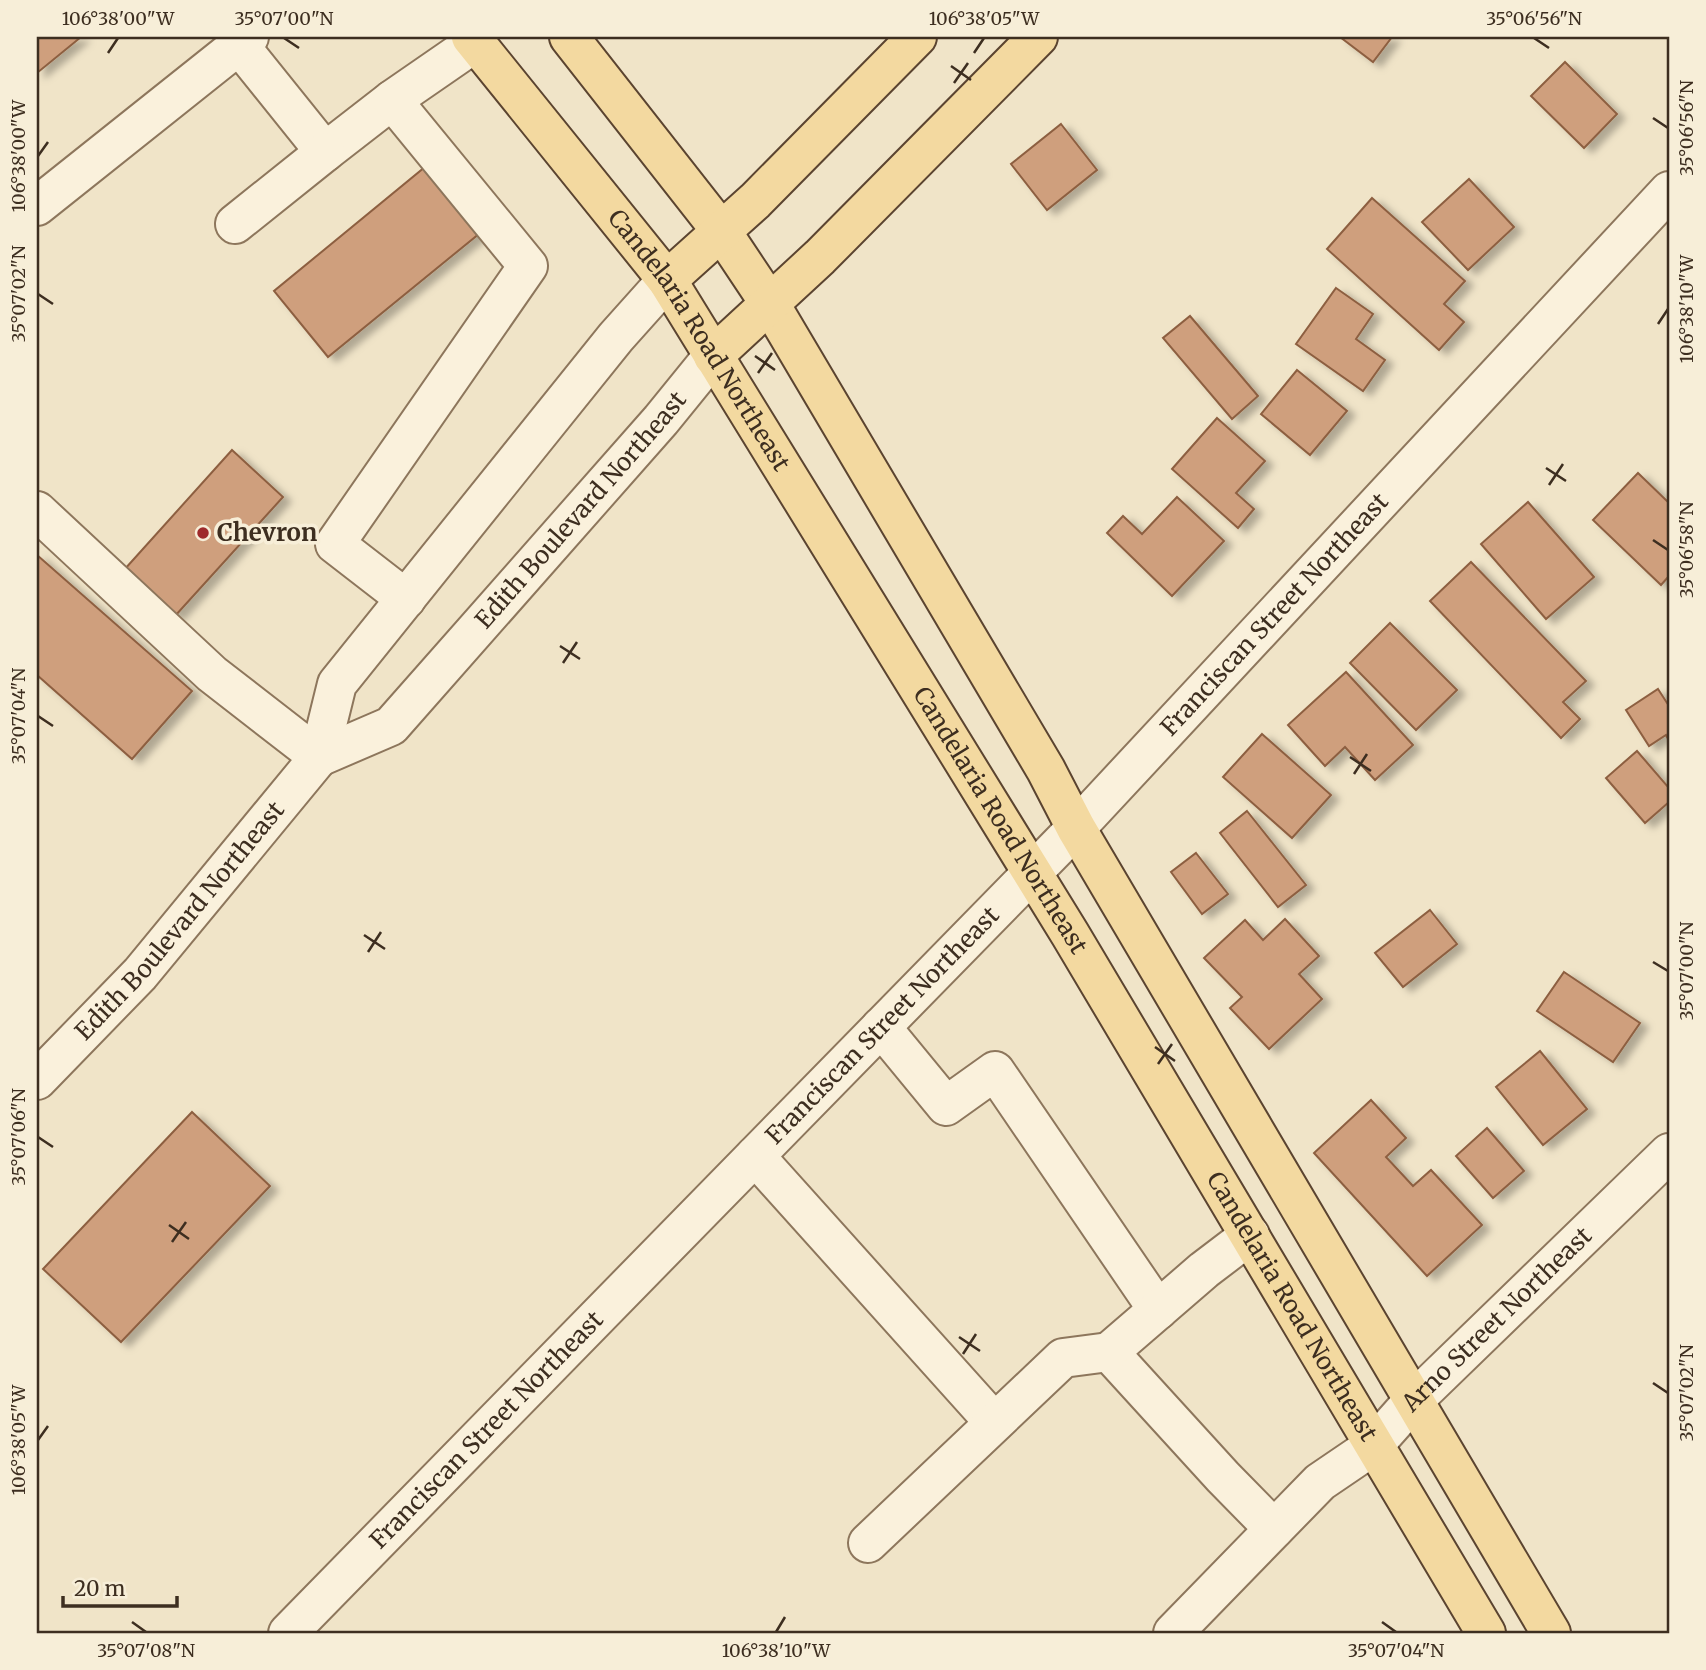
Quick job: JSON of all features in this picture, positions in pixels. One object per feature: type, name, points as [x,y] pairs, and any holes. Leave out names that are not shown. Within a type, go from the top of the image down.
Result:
[{"type":"main road","points":[[569,37],[722,232],[770,304],[1551,1633]]},
{"type":"main road","name":"Edith Boulevard Northeast","points":[[667,279],[722,232],[917,37]]},
{"type":"main road","name":"Edith Boulevard Northeast","points":[[713,356],[820,257],[1038,37]]},
{"type":"main road","name":"Candelaria Road Northeast","points":[[473,40],[667,279],[1032,874],[1486,1633]]},
{"type":"street","points":[[235,224],[391,100],[473,40]]},
{"type":"street","points":[[37,206],[244,41],[325,152]]},
{"type":"street","points":[[391,100],[528,266],[335,544],[405,599]]},
{"type":"street","name":"Franciscan Street Northeast","points":[[288,1633],[1032,874],[1669,191]]},
{"type":"street","name":"Edith Boulevard Northeast","points":[[37,1080],[140,974],[319,757],[337,684],[616,337],[667,279]]},
{"type":"street","name":"Edith Boulevard Northeast","points":[[319,757],[391,726],[661,420],[713,356]]},
{"type":"street","points":[[37,511],[212,674],[319,757]]},
{"type":"street","points":[[881,1027],[946,1106],[995,1071],[1158,1310]]},
{"type":"street","name":"Arno Street Northeast","points":[[1173,1633],[1320,1482],[1373,1446],[1413,1401],[1669,1153]]},
{"type":"street","points":[[755,1156],[994,1422]]},
{"type":"street","points":[[868,1543],[1063,1358],[1109,1352],[1250,1235]]},
{"type":"street","points":[[1109,1352],[1274,1529]]},
{"type":"building","points":[[37,37],[81,37],[37,73]]},
{"type":"building","points":[[1340,37],[1392,37],[1373,62]]},
{"type":"building","points":[[1565,62],[1617,114],[1584,148],[1531,96]]},
{"type":"building","points":[[1061,124],[1097,170],[1047,210],[1011,164]]},
{"type":"building","points":[[425,167],[480,233],[328,357],[274,291]]},
{"type":"building","points":[[1469,179],[1514,227],[1468,270],[1422,222]]},
{"type":"building","points":[[1372,198],[1465,281],[1444,304],[1464,322],[1439,350],[1327,249]]},
{"type":"building","points":[[1336,288],[1373,314],[1356,339],[1385,360],[1363,391],[1296,344]]},
{"type":"building","points":[[1190,316],[1258,396],[1232,419],[1163,338]]},
{"type":"building","points":[[1297,370],[1347,411],[1310,455],[1261,414]]},
{"type":"building","points":[[1217,418],[1265,461],[1236,493],[1254,509],[1238,528],[1172,469]]},
{"type":"building","name":"Chevron","points":[[232,450],[283,497],[175,616],[124,570]]},
{"type":"building","points":[[1638,473],[1669,503],[1669,576],[1661,585],[1593,520]]},
{"type":"building","points":[[1177,497],[1224,541],[1172,596],[1107,533],[1123,516],[1142,534]]},
{"type":"building","points":[[1528,502],[1594,577],[1546,619],[1481,544]]},
{"type":"building","points":[[37,555],[192,691],[132,759],[37,675]]},
{"type":"building","points":[[1471,562],[1586,681],[1563,702],[1580,719],[1561,738],[1430,601]]},
{"type":"building","points":[[1390,623],[1457,690],[1416,730],[1350,663]]},
{"type":"building","points":[[1346,672],[1413,745],[1375,780],[1345,747],[1325,766],[1288,725]]},
{"type":"building","points":[[1658,689],[1669,706],[1669,741],[1666,735],[1649,746],[1626,710]]},
{"type":"building","points":[[1262,734],[1331,795],[1292,838],[1223,777]]},
{"type":"building","points":[[1637,751],[1669,788],[1669,802],[1645,823],[1606,778]]},
{"type":"building","points":[[1247,811],[1306,885],[1278,907],[1220,833]]},
{"type":"building","points":[[1196,853],[1228,894],[1202,914],[1171,872]]},
{"type":"building","points":[[1430,910],[1457,944],[1403,987],[1375,953]]},
{"type":"building","points":[[1285,919],[1319,956],[1299,974],[1322,999],[1269,1049],[1230,1008],[1242,997],[1204,958],[1245,920],[1263,940]]},
{"type":"building","points":[[1564,972],[1640,1023],[1613,1062],[1537,1011]]},
{"type":"building","points":[[1540,1051],[1587,1109],[1543,1145],[1496,1087]]},
{"type":"building","points":[[1371,1100],[1406,1138],[1386,1157],[1413,1186],[1431,1170],[1482,1225],[1427,1276],[1314,1153]]},
{"type":"building","points":[[192,1112],[270,1186],[121,1342],[43,1269]]},
{"type":"building","points":[[1487,1128],[1524,1171],[1493,1198],[1456,1156]]},
{"type":"place","name":"Chevron","points":[[203,533]]}]
